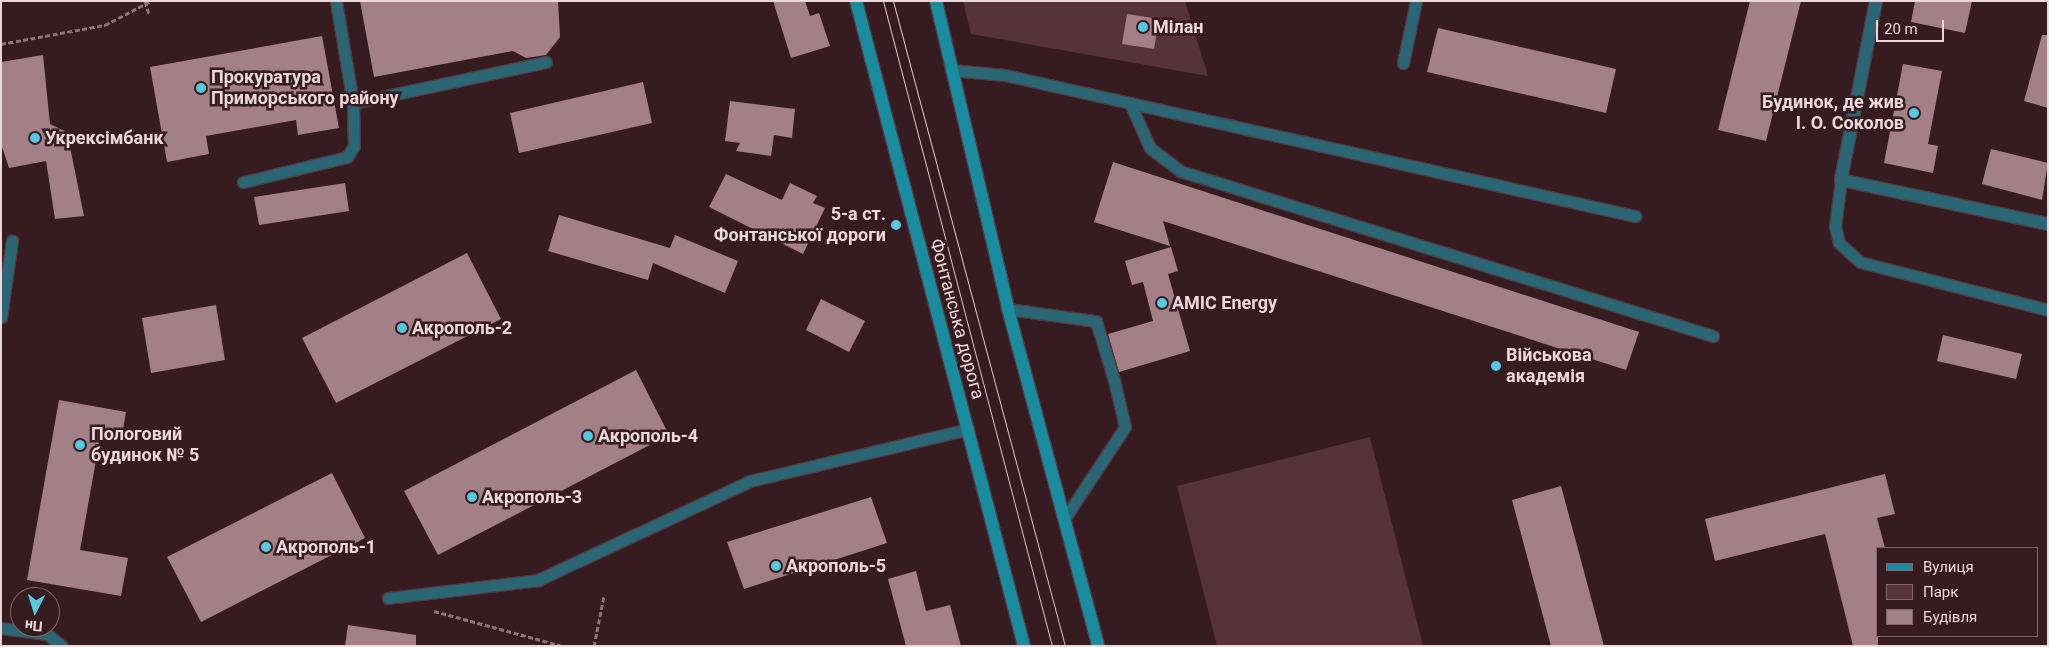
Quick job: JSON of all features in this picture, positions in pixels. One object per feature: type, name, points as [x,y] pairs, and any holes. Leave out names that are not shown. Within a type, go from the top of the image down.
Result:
[{"type":"main road","name":"Фонтанська дорога","points":[[856,1],[1024,646]]},
{"type":"main road","points":[[936,1],[1008,310],[1098,646]]},
{"type":"street","points":[[1876,1],[1842,180],[2048,224]]},
{"type":"lane","points":[[243,182],[347,157],[356,135],[353,103],[336,1]]},
{"type":"lane","points":[[1403,63],[1416,1]]},
{"type":"lane","points":[[353,103],[546,62]]},
{"type":"lane","points":[[952,70],[1005,75],[1635,216]]},
{"type":"lane","points":[[1130,103],[1150,148],[1180,171],[1713,336]]},
{"type":"lane","points":[[1842,180],[1835,226],[1839,243],[1860,262],[2048,310]]},
{"type":"lane","points":[[1,318],[12,241]]},
{"type":"lane","points":[[1008,310],[1096,321],[1114,380],[1125,427],[1064,519]]},
{"type":"lane","points":[[388,598],[538,580],[750,481],[968,429]]},
{"type":"lane","points":[[1,628],[47,634],[62,646]]},
{"type":"path","points":[[1,44],[105,26],[145,2],[151,1]]},
{"type":"path","points":[[145,2],[149,14]]},
{"type":"path","points":[[594,646],[604,596]]},
{"type":"path","points":[[425,608],[563,646]]},
{"type":"green space","points":[[963,1],[1185,1],[1208,76],[971,34]]},
{"type":"green space","points":[[1370,437],[1423,646],[1217,646],[1177,486]]},
{"type":"building","points":[[360,1],[558,1],[560,37],[546,55],[526,58],[513,51],[374,77]]},
{"type":"building","points":[[773,1],[805,1],[810,16],[819,13],[830,46],[791,58]]},
{"type":"building","points":[[1750,1],[1801,1],[1766,141],[1718,130]]},
{"type":"building","points":[[1915,1],[1972,1],[1965,33],[1911,22]]},
{"type":"building","points":[[1127,14],[1159,19],[1154,49],[1122,44]]},
{"type":"building","points":[[1438,28],[1616,69],[1606,113],[1427,72]]},
{"type":"building","points":[[2042,35],[2048,35],[2048,108],[2024,101]]},
{"type":"building","points":[[322,36],[339,128],[298,135],[296,120],[206,136],[209,154],[167,162],[150,67]]},
{"type":"building","name":"Укрексімбанк","points":[[43,55],[50,124],[67,132],[84,216],[55,219],[46,161],[9,168],[1,144],[1,62]]},
{"type":"building","name":"Будинок, де жив І. О. Соколов","points":[[1903,64],[1942,71],[1928,144],[1938,146],[1933,173],[1884,163]]},
{"type":"building","points":[[643,82],[652,123],[519,153],[510,113]]},
{"type":"building","points":[[730,101],[795,109],[792,138],[774,135],[771,156],[736,151],[740,143],[725,141]]},
{"type":"building","points":[[1991,149],[2048,163],[2042,200],[1982,184]]},
{"type":"building","points":[[1113,162],[1639,332],[1626,370],[1163,221],[1170,246],[1094,222]]},
{"type":"building","points":[[726,174],[782,200],[790,183],[817,196],[813,203],[825,208],[803,254],[709,207]]},
{"type":"building","points":[[345,183],[349,211],[259,225],[254,197]]},
{"type":"building","points":[[559,215],[670,248],[675,235],[738,261],[725,293],[653,263],[648,280],[548,251]]},
{"type":"building","name":"AMIC Energy","points":[[1171,247],[1178,271],[1168,274],[1190,351],[1119,372],[1108,334],[1153,321],[1143,282],[1132,285],[1125,261]]},
{"type":"building","name":"Акрополь-2","points":[[467,253],[501,319],[336,403],[302,338]]},
{"type":"building","points":[[821,299],[865,321],[849,352],[806,330]]},
{"type":"building","points":[[216,305],[225,360],[151,373],[142,318]]},
{"type":"building","points":[[1943,335],[2022,354],[2016,379],[1937,361]]},
{"type":"building","points":[[636,370],[669,435],[438,555],[404,491]]},
{"type":"building","points":[[59,400],[126,412],[121,442],[100,438],[80,550],[128,558],[121,596],[27,580]]},
{"type":"building","name":"Акрополь-1","points":[[332,473],[365,538],[201,622],[167,557]]},
{"type":"building","points":[[1885,474],[1895,514],[1877,518],[1885,547],[1876,547],[1876,637],[1878,637],[1878,646],[1853,646],[1825,534],[1715,561],[1705,519]]},
{"type":"building","points":[[1561,486],[1604,646],[1551,646],[1512,500]]},
{"type":"building","name":"Акрополь-5","points":[[871,497],[887,543],[744,589],[727,542]]},
{"type":"building","points":[[916,571],[926,611],[950,605],[961,646],[906,646],[888,579]]},
{"type":"building","points":[[348,625],[416,635],[416,646],[345,646]]},
{"type":"tram line","points":[[883,1],[1052,646]]},
{"type":"tram line","points":[[893,1],[1065,646]]},
{"type":"place","name":"Мілан","points":[[1143,27]]},
{"type":"place","name":"Прокуратура Приморського району","points":[[201,88]]},
{"type":"place","name":"Будинок, де жив І. О. Соколов","points":[[1914,113]]},
{"type":"place","name":"Укрексімбанк","points":[[35,138]]},
{"type":"place","name":"5-а ст. Фонтанської дороги","points":[[896,225]]},
{"type":"place","name":"AMIC Energy","points":[[1162,303]]},
{"type":"place","name":"Акрополь-2","points":[[402,328]]},
{"type":"place","name":"Військова академія","points":[[1496,366]]},
{"type":"place","name":"Акрополь-4","points":[[588,436]]},
{"type":"place","name":"Пологовий будинок № 5","points":[[80,445]]},
{"type":"place","name":"Акрополь-3","points":[[472,497]]},
{"type":"place","name":"Акрополь-1","points":[[266,547]]},
{"type":"place","name":"Акрополь-5","points":[[776,566]]}]
